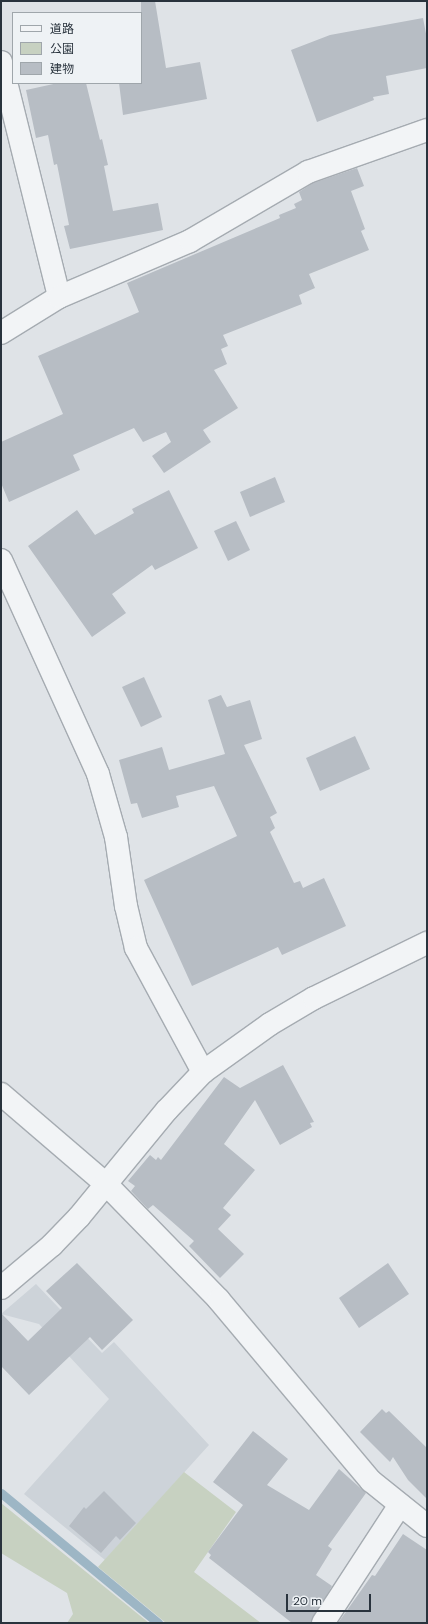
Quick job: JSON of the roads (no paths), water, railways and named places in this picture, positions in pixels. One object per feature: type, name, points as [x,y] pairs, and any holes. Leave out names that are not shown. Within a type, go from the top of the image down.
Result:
[{"type":"street","points":[[1,62],[59,298]]},
{"type":"street","points":[[1,333],[59,298],[190,241],[308,172],[427,130]]},
{"type":"street","points":[[1,560],[98,774],[116,837],[126,906],[136,948],[203,1072]]},
{"type":"street","points":[[1,1288],[52,1245],[80,1217],[105,1183],[166,1110],[203,1072],[270,1024],[314,998],[427,944]]},
{"type":"street","points":[[1,1094],[105,1183],[219,1300],[370,1481],[427,1526]]},
{"type":"street","points":[[324,1623],[400,1505]]},
{"type":"waterway","points":[[1,1493],[158,1623]]}]
